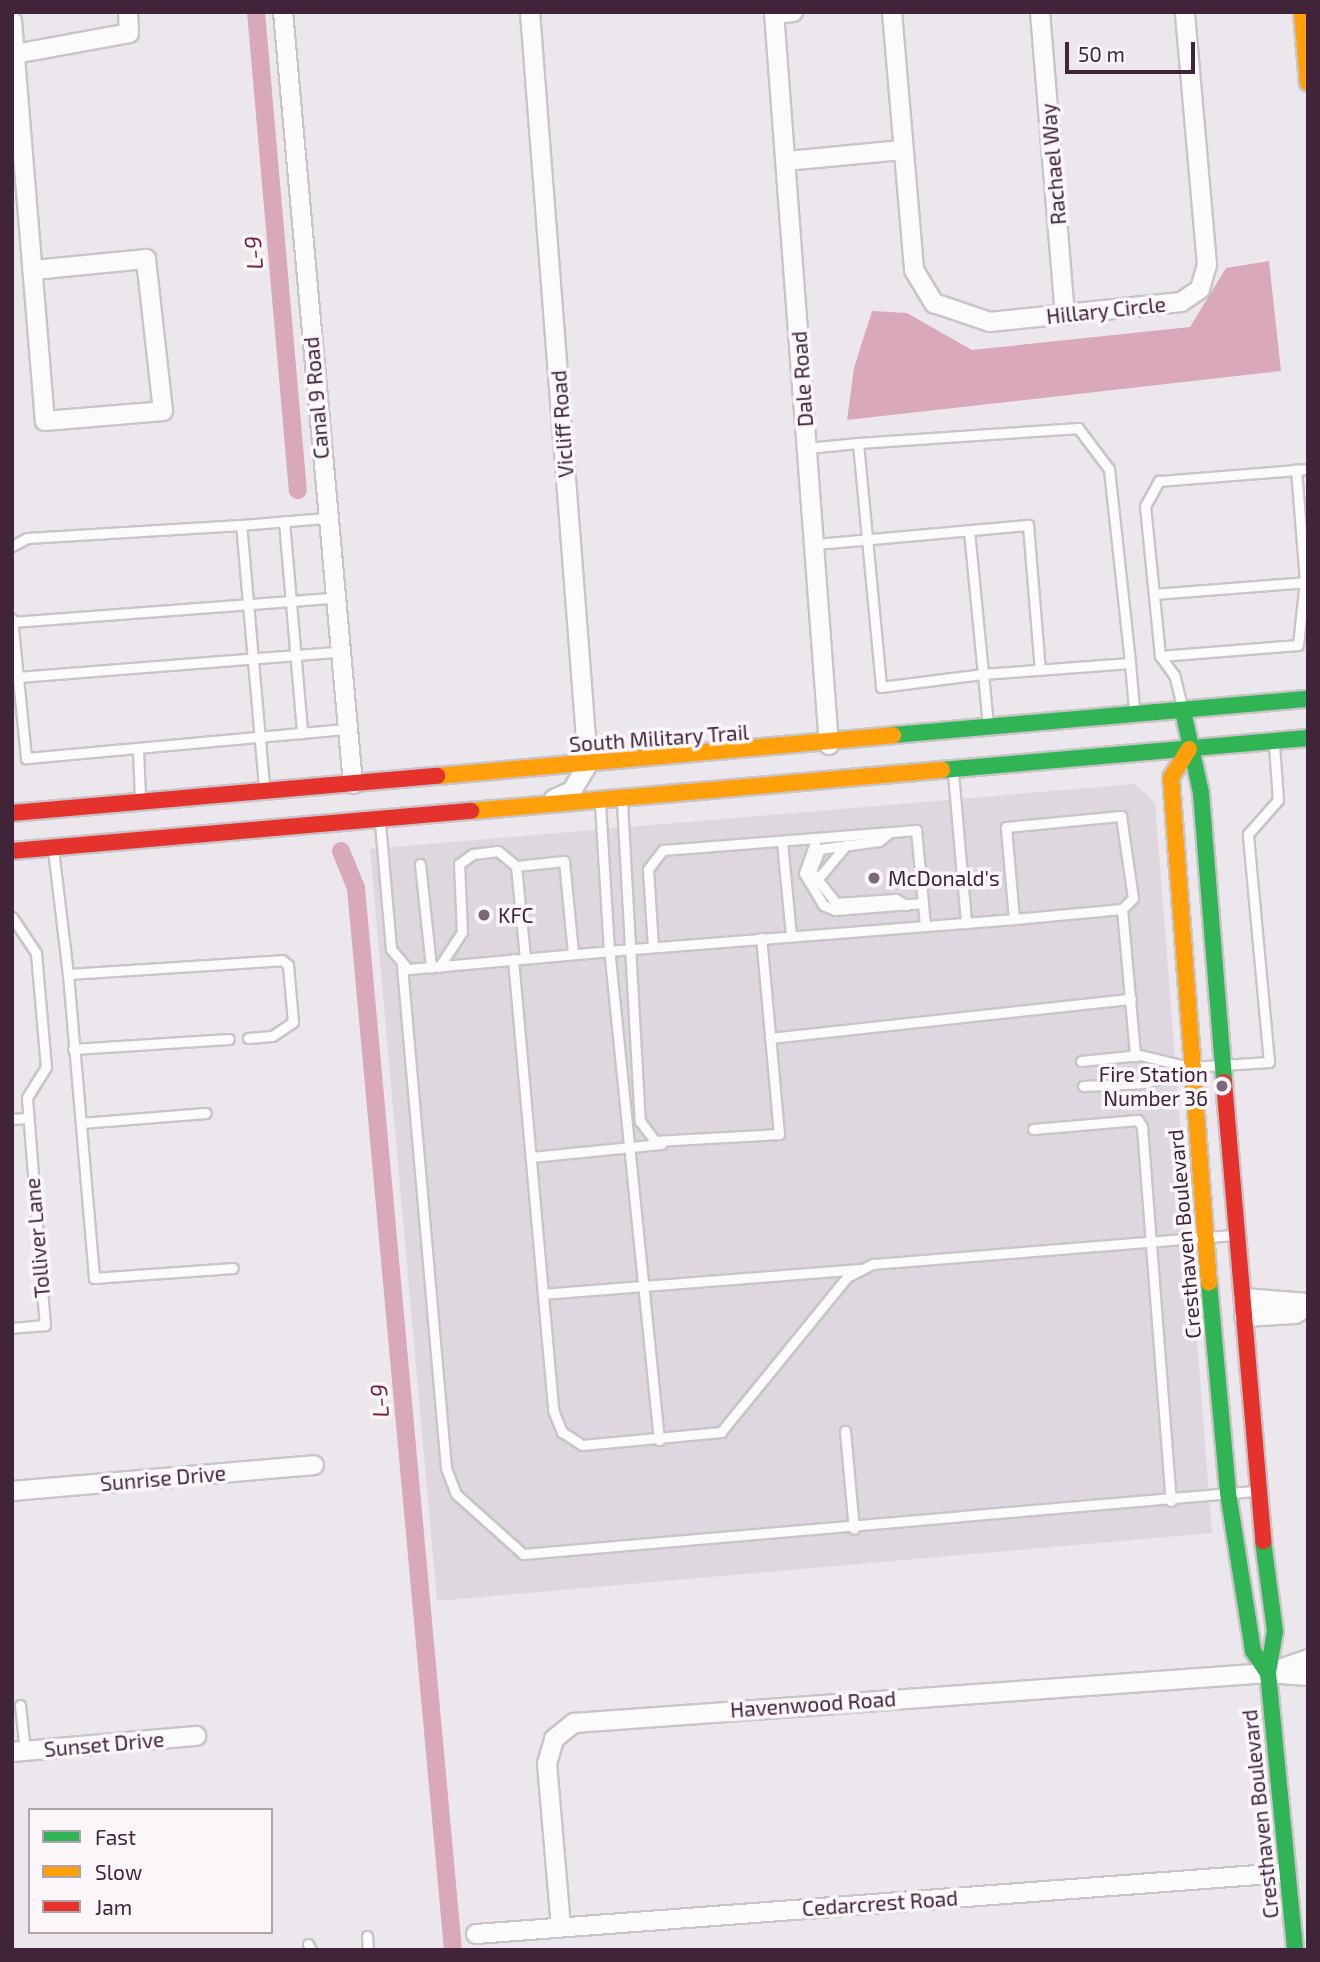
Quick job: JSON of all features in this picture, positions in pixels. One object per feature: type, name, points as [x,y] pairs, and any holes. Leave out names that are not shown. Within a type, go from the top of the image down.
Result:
[{"type":"main road","points":[[1302,12],[1308,83]]},
{"type":"main road","name":"South Military Trail","points":[[12,813],[829,745],[1308,699]]},
{"type":"main road","name":"Cresthaven Boulevard","points":[[1183,711],[1200,793],[1257,1491],[1275,1631],[1268,1673],[1284,1873],[1295,1950]]},
{"type":"main road","points":[[12,851],[600,803],[1308,738]]},
{"type":"main road","name":"Cresthaven Boulevard","points":[[1189,749],[1171,778],[1189,1067],[1228,1493],[1253,1651],[1268,1673]]},
{"type":"main road","points":[[600,803],[639,761]]},
{"type":"main road","points":[[185,836],[206,807],[241,793]]},
{"type":"main road","points":[[90,844],[117,830],[140,802]]},
{"type":"street","points":[[15,54],[128,33],[128,12]]},
{"type":"street","name":"Canal 9 Road","points":[[283,12],[338,652],[353,784]]},
{"type":"street","name":"Vicliff Road","points":[[530,12],[588,764]]},
{"type":"street","points":[[774,13],[793,12]]},
{"type":"street","name":"Hillary Circle","points":[[892,12],[911,258],[934,303],[978,321],[1181,303],[1206,279],[1185,12]]},
{"type":"street","name":"Rachael Way","points":[[1040,12],[1065,315]]},
{"type":"street","name":"Dale Road","points":[[774,13],[829,745]]},
{"type":"street","points":[[12,21],[18,169],[33,270],[45,421],[163,411],[146,259],[33,270]]},
{"type":"street","points":[[786,161],[903,150]]},
{"type":"street","points":[[534,808],[572,791],[588,764]]},
{"type":"street","points":[[1243,1297],[1308,1304]]},
{"type":"street","points":[[1244,1317],[1295,1314],[1308,1304]]},
{"type":"street","name":"Sunrise Drive","points":[[12,1491],[314,1465]]},
{"type":"street","points":[[1268,1673],[1308,1659]]},
{"type":"street","points":[[1268,1673],[1308,1676]]},
{"type":"street","name":"Havenwood Road","points":[[561,1927],[547,1764],[554,1739],[574,1723],[1268,1673]]},
{"type":"street","name":"Sunset Drive","points":[[19,1752],[196,1735]]},
{"type":"street","name":"Cedarcrest Road","points":[[476,1934],[1284,1873]]},
{"type":"lane","points":[[807,448],[1079,428],[1110,469],[1135,717]]},
{"type":"lane","points":[[858,443],[864,540],[881,687],[982,674],[1130,663]]},
{"type":"lane","points":[[1183,711],[1174,675],[1160,656],[1145,506],[1159,481],[1308,468]]},
{"type":"lane","points":[[1160,656],[1298,645],[1306,582],[1296,470]]},
{"type":"lane","points":[[12,546],[27,538],[327,517]]},
{"type":"lane","points":[[284,521],[293,602],[302,733]]},
{"type":"lane","points":[[241,525],[264,791]]},
{"type":"lane","points":[[815,544],[1028,525],[1040,670]]},
{"type":"lane","points":[[969,531],[989,730]]},
{"type":"lane","points":[[1154,594],[1306,582]]},
{"type":"lane","points":[[334,598],[12,621],[26,758],[138,750],[346,729]]},
{"type":"lane","points":[[18,677],[338,652]]},
{"type":"lane","points":[[1081,1062],[1135,1056],[1173,1058],[1189,1067],[1269,1062],[1248,834],[1278,800],[1274,741]]},
{"type":"lane","points":[[138,750],[140,802]]},
{"type":"lane","points":[[953,771],[966,922]]},
{"type":"lane","points":[[622,801],[634,949],[640,1121],[648,1136],[663,1144]]},
{"type":"lane","points":[[600,803],[610,951],[659,1440]]},
{"type":"lane","points":[[402,966],[435,967],[653,947],[1014,919],[1122,909],[1133,898],[1121,816],[1006,827],[1014,919]]},
{"type":"lane","points":[[380,820],[391,949],[402,966],[446,1468],[456,1494],[513,1548],[534,1557],[1171,1501],[1257,1491]]},
{"type":"lane","points":[[653,947],[649,863],[663,850],[916,830],[925,926]]},
{"type":"lane","points":[[889,833],[879,841],[847,844],[814,855],[816,881],[836,903],[896,899],[906,905]]},
{"type":"lane","points":[[816,839],[804,873],[824,905],[835,910],[923,903]]},
{"type":"lane","points":[[782,842],[791,936]]},
{"type":"lane","points":[[816,881],[847,844]]},
{"type":"lane","points":[[53,848],[68,974],[94,1278],[233,1268]]},
{"type":"lane","points":[[435,967],[462,932],[459,864],[473,854],[498,851],[516,866],[525,958]]},
{"type":"lane","points":[[516,866],[564,861],[573,954]]},
{"type":"lane","points":[[420,864],[435,967]]},
{"type":"lane","points":[[1122,909],[1135,1056]]},
{"type":"lane","points":[[12,917],[36,953],[46,1067],[27,1098],[27,1118],[12,1119]]},
{"type":"lane","points":[[531,1157],[779,1134],[761,938]]},
{"type":"lane","points":[[513,959],[553,1410],[562,1432],[594,1446],[721,1432],[859,1268]]},
{"type":"lane","points":[[68,974],[282,960],[293,979],[293,1022],[272,1036],[248,1038]]},
{"type":"lane","points":[[770,1038],[1131,999]]},
{"type":"lane","points":[[74,1049],[229,1039]]},
{"type":"lane","points":[[1083,1086],[1175,1078],[1189,1067]]},
{"type":"lane","points":[[81,1123],[206,1113]]},
{"type":"lane","name":"Tolliver Lane","points":[[12,1328],[45,1325],[27,1118]]},
{"type":"lane","points":[[1033,1129],[1138,1120],[1153,1240],[1171,1501]]},
{"type":"lane","points":[[543,1294],[1153,1240],[1238,1235]]},
{"type":"lane","points":[[845,1431],[854,1529]]},
{"type":"lane","points":[[19,1752],[20,1705]]},
{"type":"lane","points":[[367,1936],[368,1950]]},
{"type":"shaded area","points":[[1269,261],[1281,371],[847,420],[854,368],[872,311],[907,313],[972,350],[1190,327],[1226,268]]},
{"type":"shaded area","points":[[1135,784],[1155,803],[1212,1533],[437,1601],[370,849]]},
{"type":"waterway","name":"L-9","points":[[256,12],[298,490]]},
{"type":"waterway","name":"L-9","points":[[341,851],[356,888],[453,1950]]},
{"type":"traffic: fast","points":[[893,735],[1308,699]]},
{"type":"traffic: fast","points":[[1183,711],[1201,793],[1224,1082]]},
{"type":"traffic: fast","points":[[942,770],[1308,738]]},
{"type":"traffic: fast","points":[[1209,1283],[1228,1493],[1253,1651],[1268,1673]]},
{"type":"traffic: fast","points":[[1263,1541],[1275,1631],[1268,1673],[1295,1950]]},
{"type":"traffic: slow","points":[[1302,12],[1308,83]]},
{"type":"traffic: slow","points":[[437,776],[893,735]]},
{"type":"traffic: slow","points":[[1189,749],[1171,778],[1209,1283]]},
{"type":"traffic: slow","points":[[471,811],[942,770]]},
{"type":"traffic: jam","points":[[12,813],[437,776]]},
{"type":"traffic: jam","points":[[12,851],[471,811]]},
{"type":"traffic: jam","points":[[1224,1082],[1263,1541]]},
{"type":"place","name":"McDonald's","points":[[874,878]]},
{"type":"place","name":"KFC","points":[[484,915]]},
{"type":"place","name":"Fire Station Number 36","points":[[1222,1086]]}]
